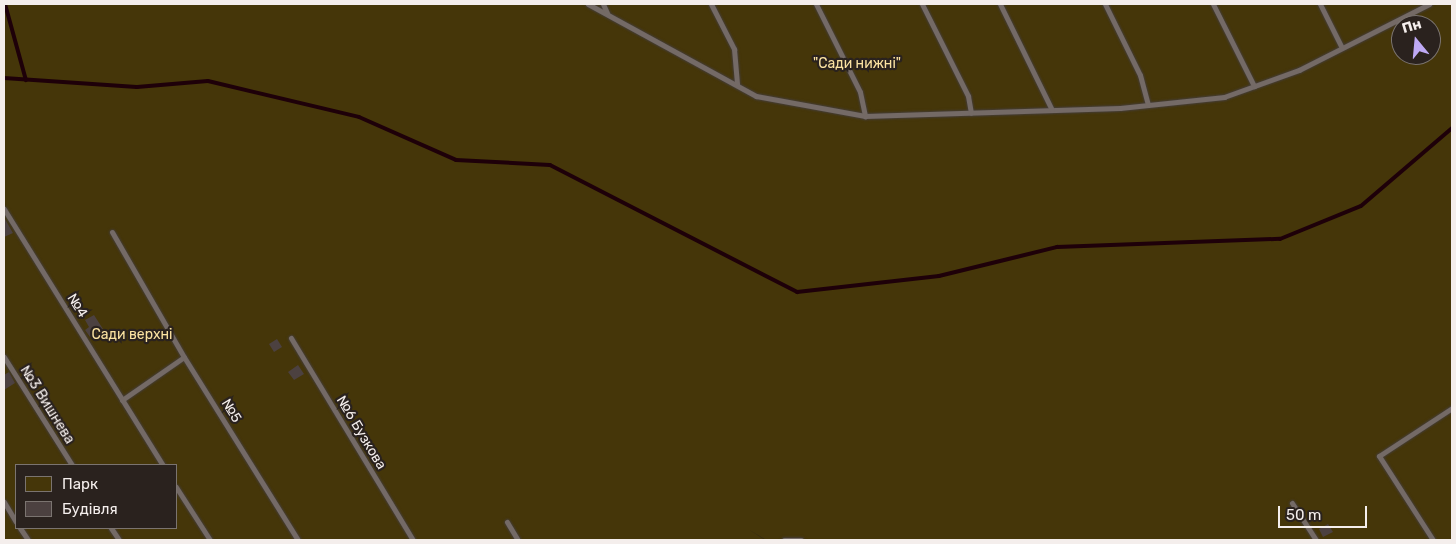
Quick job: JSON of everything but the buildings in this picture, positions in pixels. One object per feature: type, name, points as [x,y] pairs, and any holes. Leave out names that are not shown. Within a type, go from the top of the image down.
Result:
[{"type":"lane","points":[[588,4],[608,13],[756,96],[865,116],[1148,105],[1224,97],[1299,70],[1429,4]]},
{"type":"lane","points":[[603,4],[608,13]]},
{"type":"lane","points":[[711,4],[734,50],[737,85]]},
{"type":"lane","points":[[816,4],[860,92],[865,116]]},
{"type":"lane","points":[[922,4],[968,96],[971,113]]},
{"type":"lane","points":[[1000,4],[1052,110]]},
{"type":"lane","points":[[1105,4],[1140,75],[1148,105]]},
{"type":"lane","points":[[1213,4],[1254,86]]},
{"type":"lane","points":[[1320,4],[1342,48]]},
{"type":"lane","name":"№4","points":[[4,210],[162,464]]},
{"type":"lane","name":"№5","points":[[112,232],[184,357],[298,540]]},
{"type":"lane","name":"№6 Бузкова","points":[[291,338],[413,540]]},
{"type":"lane","name":"№3 Вишнева","points":[[4,357],[71,464]]},
{"type":"lane","points":[[122,400],[184,357]]},
{"type":"lane","points":[[1434,540],[1379,456],[1452,408]]},
{"type":"lane","points":[[178,490],[210,540]]},
{"type":"lane","points":[[4,502],[15,520]]},
{"type":"lane","points":[[1292,503],[1316,540]]},
{"type":"lane","points":[[507,522],[518,540]]},
{"type":"lane","points":[[21,529],[28,540]]},
{"type":"lane","points":[[112,529],[119,540]]},
{"type":"lane","points":[[784,540],[801,540]]},
{"type":"green space","points":[[4,4],[1452,4],[1452,540],[766,540],[748,529],[765,540],[4,540]]},
{"type":"waterway","points":[[5,4],[26,80]]},
{"type":"waterway","points":[[4,78],[137,87],[208,81],[359,117],[456,160],[550,165],[797,292],[939,276],[1057,247],[1280,239],[1361,206],[1452,128]]},
{"type":"park label","name":"\"Сади нижні\"","points":[[857,64]]},
{"type":"park label","name":"Сади верхні","points":[[132,335]]}]
